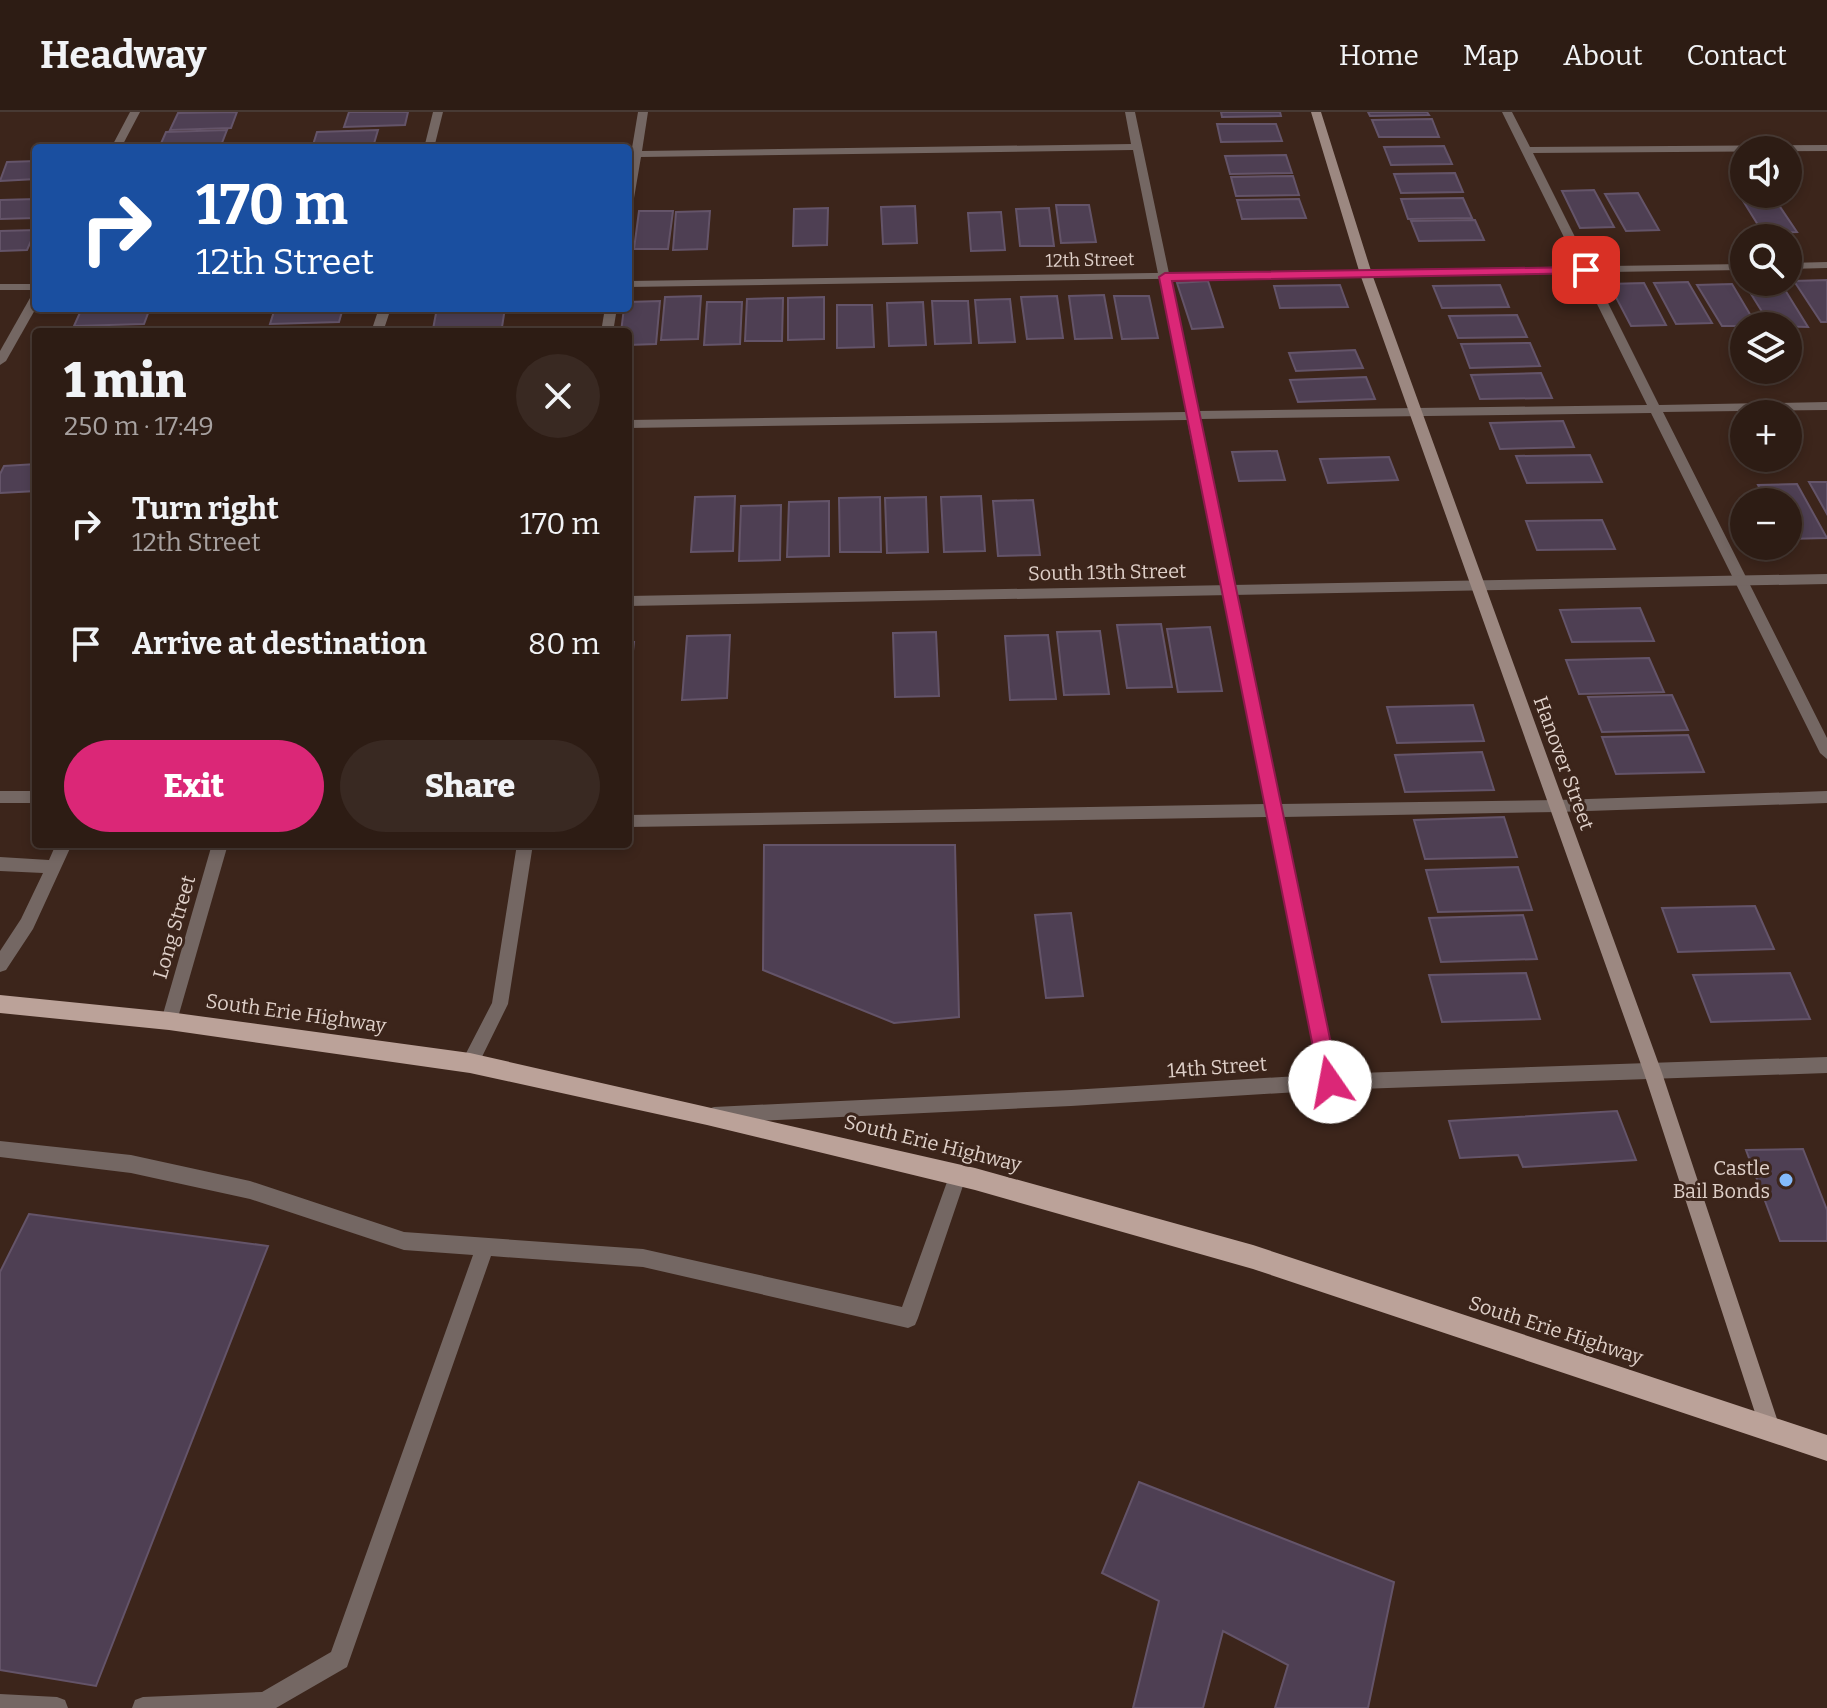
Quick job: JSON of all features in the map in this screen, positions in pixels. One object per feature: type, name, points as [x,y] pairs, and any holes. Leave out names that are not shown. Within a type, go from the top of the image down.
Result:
[{"type":"main road","name":"South Erie Highway","points":[[0,1004],[169,1021],[470,1063],[958,1174],[1253,1257],[1827,1448]]},
{"type":"street","points":[[118,144],[135,112]]},
{"type":"street","points":[[430,144],[438,112]]},
{"type":"street","points":[[632,179],[643,112]]},
{"type":"street","points":[[1130,112],[1330,1082]]},
{"type":"street","name":"Hanover Street","points":[[1316,112],[1366,274],[1653,1073],[1770,1428]]},
{"type":"street","points":[[1507,112],[1827,753]]},
{"type":"street","points":[[636,154],[1137,147]]},
{"type":"street","points":[[1526,150],[1827,148]]},
{"type":"street","points":[[1802,266],[1827,265]]},
{"type":"street","name":"12th Street","points":[[632,284],[1730,267]]},
{"type":"street","points":[[0,287],[32,287]]},
{"type":"street","points":[[0,361],[32,305]]},
{"type":"street","points":[[632,424],[1827,406]]},
{"type":"street","name":"South 13th Street","points":[[632,601],[1827,579]]},
{"type":"street","points":[[0,797],[32,797]]},
{"type":"street","points":[[632,821],[1558,806],[1827,797]]},
{"type":"street","points":[[0,965],[27,924],[62,848]]},
{"type":"street","name":"Long Street","points":[[169,1021],[219,848]]},
{"type":"street","points":[[470,1063],[500,1004],[524,848]]},
{"type":"street","points":[[0,864],[54,867]]},
{"type":"street","name":"14th Street","points":[[707,1115],[1330,1082],[1827,1065]]},
{"type":"street","points":[[0,1149],[131,1164],[250,1190],[404,1241],[643,1258],[908,1318],[958,1174]]},
{"type":"street","points":[[143,1708],[264,1703],[339,1659],[369,1566],[437,1387],[485,1247]]},
{"type":"street","points":[[0,1705],[57,1708]]},
{"type":"building","points":[[237,112],[231,128],[170,130],[178,113]]},
{"type":"building","points":[[349,112],[408,112],[405,125],[344,127]]},
{"type":"building","points":[[1221,112],[1280,112],[1281,116],[1222,117]]},
{"type":"building","points":[[1368,112],[1427,112],[1429,115],[1370,116]]},
{"type":"building","points":[[1432,119],[1439,137],[1379,137],[1372,120]]},
{"type":"building","points":[[1217,124],[1276,124],[1282,141],[1221,142]]},
{"type":"building","points":[[227,130],[222,144],[161,144],[166,132]]},
{"type":"building","points":[[378,130],[374,144],[313,144],[317,132]]},
{"type":"building","points":[[1444,146],[1452,164],[1391,165],[1384,147]]},
{"type":"building","points":[[1286,155],[1292,173],[1230,174],[1225,156]]},
{"type":"building","points":[[32,161],[32,179],[0,181],[7,162]]},
{"type":"building","points":[[1455,173],[1463,192],[1401,193],[1394,174]]},
{"type":"building","points":[[1293,176],[1299,195],[1236,196],[1231,177]]},
{"type":"building","points":[[1594,190],[1614,227],[1580,228],[1562,191]]},
{"type":"building","points":[[1638,193],[1659,230],[1626,231],[1605,194]]},
{"type":"building","points":[[1463,198],[1472,218],[1408,219],[1401,199]]},
{"type":"building","points":[[32,199],[32,218],[0,219],[0,200]]},
{"type":"building","points":[[1299,199],[1306,218],[1242,219],[1237,200]]},
{"type":"building","points":[[1056,205],[1089,205],[1096,242],[1061,243]]},
{"type":"building","points":[[915,206],[917,243],[883,244],[881,207]]},
{"type":"building","points":[[828,208],[827,245],[793,246],[794,209]]},
{"type":"building","points":[[1049,208],[1054,246],[1020,246],[1016,209]]},
{"type":"building","points":[[1747,208],[1781,208],[1792,224],[1757,224]]},
{"type":"building","points":[[639,211],[673,211],[668,249],[634,249]]},
{"type":"building","points":[[710,211],[707,249],[673,250],[676,212]]},
{"type":"building","points":[[1001,212],[1005,250],[971,251],[968,213]]},
{"type":"building","points":[[1475,220],[1484,240],[1419,241],[1411,221]]},
{"type":"building","points":[[32,230],[27,250],[0,251],[0,231]]},
{"type":"building","points":[[1827,280],[1827,322],[1821,322],[1802,293],[1802,281]]},
{"type":"building","points":[[1208,281],[1223,327],[1192,329],[1177,283]]},
{"type":"building","points":[[1688,282],[1712,323],[1676,324],[1654,283]]},
{"type":"building","points":[[1644,283],[1666,325],[1631,326],[1609,284]]},
{"type":"building","points":[[1730,284],[1730,296],[1739,296],[1749,312],[1730,312],[1730,326],[1722,326],[1697,285]]},
{"type":"building","points":[[1340,285],[1348,307],[1280,308],[1274,286]]},
{"type":"building","points":[[1500,285],[1509,307],[1442,308],[1433,286]]},
{"type":"building","points":[[1104,295],[1112,338],[1075,339],[1069,296]]},
{"type":"building","points":[[701,296],[698,339],[661,340],[665,297]]},
{"type":"building","points":[[1057,296],[1063,338],[1027,339],[1021,297]]},
{"type":"building","points":[[1114,296],[1149,296],[1158,338],[1122,339]]},
{"type":"building","points":[[1752,296],[1789,296],[1799,312],[1762,312]]},
{"type":"building","points":[[824,297],[824,339],[788,340],[788,298]]},
{"type":"building","points":[[783,298],[782,341],[745,341],[747,299]]},
{"type":"building","points":[[1010,299],[1015,342],[979,343],[975,300]]},
{"type":"building","points":[[660,301],[656,344],[632,345],[632,328],[622,328],[624,312],[632,312],[632,302]]},
{"type":"building","points":[[932,301],[968,301],[971,343],[935,344]]},
{"type":"building","points":[[707,302],[742,302],[740,344],[704,345]]},
{"type":"building","points":[[923,302],[926,345],[889,346],[887,303]]},
{"type":"building","points":[[837,305],[872,305],[874,347],[837,348]]},
{"type":"building","points":[[80,312],[148,312],[144,324],[74,326]]},
{"type":"building","points":[[274,312],[342,312],[339,322],[270,324]]},
{"type":"building","points":[[436,312],[504,312],[502,327],[433,328]]},
{"type":"building","points":[[1517,315],[1527,337],[1458,338],[1449,316]]},
{"type":"building","points":[[1530,343],[1540,366],[1470,368],[1461,344]]},
{"type":"building","points":[[1355,350],[1363,368],[1296,371],[1289,353]]},
{"type":"building","points":[[1541,373],[1552,398],[1480,399],[1471,375]]},
{"type":"building","points":[[1366,377],[1375,399],[1298,402],[1290,380]]},
{"type":"building","points":[[1563,421],[1574,447],[1500,449],[1490,423]]},
{"type":"building","points":[[1277,451],[1285,480],[1239,481],[1232,452]]},
{"type":"building","points":[[1590,455],[1602,482],[1527,483],[1516,456]]},
{"type":"building","points":[[1389,457],[1398,480],[1328,483],[1320,459]]},
{"type":"building","points":[[32,464],[32,491],[0,493],[0,474],[4,466]]},
{"type":"building","points":[[1809,482],[1827,482],[1827,514]]},
{"type":"building","points":[[1797,484],[1799,488],[1760,488],[1758,485]]},
{"type":"building","points":[[1802,493],[1827,538],[1802,539]]},
{"type":"building","points":[[735,496],[733,551],[691,552],[695,497]]},
{"type":"building","points":[[981,496],[985,551],[944,552],[941,497]]},
{"type":"building","points":[[880,497],[881,552],[840,552],[839,498]]},
{"type":"building","points":[[926,497],[928,552],[887,553],[885,498]]},
{"type":"building","points":[[1033,500],[1040,555],[998,556],[993,501]]},
{"type":"building","points":[[829,501],[829,556],[787,557],[789,502]]},
{"type":"building","points":[[781,505],[780,560],[739,561],[741,506]]},
{"type":"building","points":[[1602,520],[1615,549],[1537,550],[1526,521]]},
{"type":"building","points":[[1640,608],[1654,641],[1572,642],[1560,610]]},
{"type":"building","points":[[1161,624],[1172,687],[1127,688],[1117,625]]},
{"type":"building","points":[[1210,627],[1222,691],[1178,692],[1167,629]]},
{"type":"building","points":[[1100,631],[1109,694],[1064,695],[1057,632]]},
{"type":"building","points":[[936,632],[939,696],[895,697],[893,633]]},
{"type":"building","points":[[730,635],[727,698],[682,700],[687,636]]},
{"type":"building","points":[[1048,635],[1056,699],[1010,700],[1005,636]]},
{"type":"building","points":[[1649,658],[1664,692],[1579,694],[1566,660]]},
{"type":"building","points":[[1672,695],[1688,730],[1602,732],[1588,697]]},
{"type":"building","points":[[1473,705],[1484,741],[1397,743],[1387,707]]},
{"type":"building","points":[[1688,735],[1704,772],[1616,774],[1602,737]]},
{"type":"building","points":[[1482,752],[1494,790],[1405,792],[1395,755]]},
{"type":"building","points":[[1504,817],[1517,857],[1425,859],[1414,820]]},
{"type":"building","points":[[764,845],[955,845],[959,1017],[894,1023],[763,970]]},
{"type":"building","points":[[1518,867],[1532,910],[1438,912],[1426,870]]},
{"type":"building","points":[[1755,906],[1774,949],[1678,952],[1662,908]]},
{"type":"building","points":[[1071,913],[1083,996],[1046,998],[1035,915]]},
{"type":"building","points":[[1523,915],[1537,959],[1441,962],[1429,918]]},
{"type":"building","points":[[1526,973],[1540,1019],[1442,1022],[1429,975]]},
{"type":"building","points":[[1790,973],[1810,1019],[1711,1022],[1693,975]]},
{"type":"building","points":[[1617,1111],[1636,1160],[1523,1167],[1518,1155],[1460,1158],[1449,1121]]},
{"type":"building","name":"Castle Bail Bonds","points":[[1803,1149],[1827,1210],[1827,1241],[1780,1241],[1746,1150]]},
{"type":"building","points":[[29,1214],[268,1246],[96,1686],[0,1670],[0,1272]]},
{"type":"building","points":[[1139,1482],[1394,1582],[1368,1708],[1275,1708],[1288,1665],[1223,1631],[1203,1708],[1133,1708],[1159,1601],[1102,1573]]},
{"type":"place","name":"Castle Bail Bonds","points":[[1786,1180]]},
{"type":"route","points":[[1330,1082],[1165,277],[1586,270]]}]
